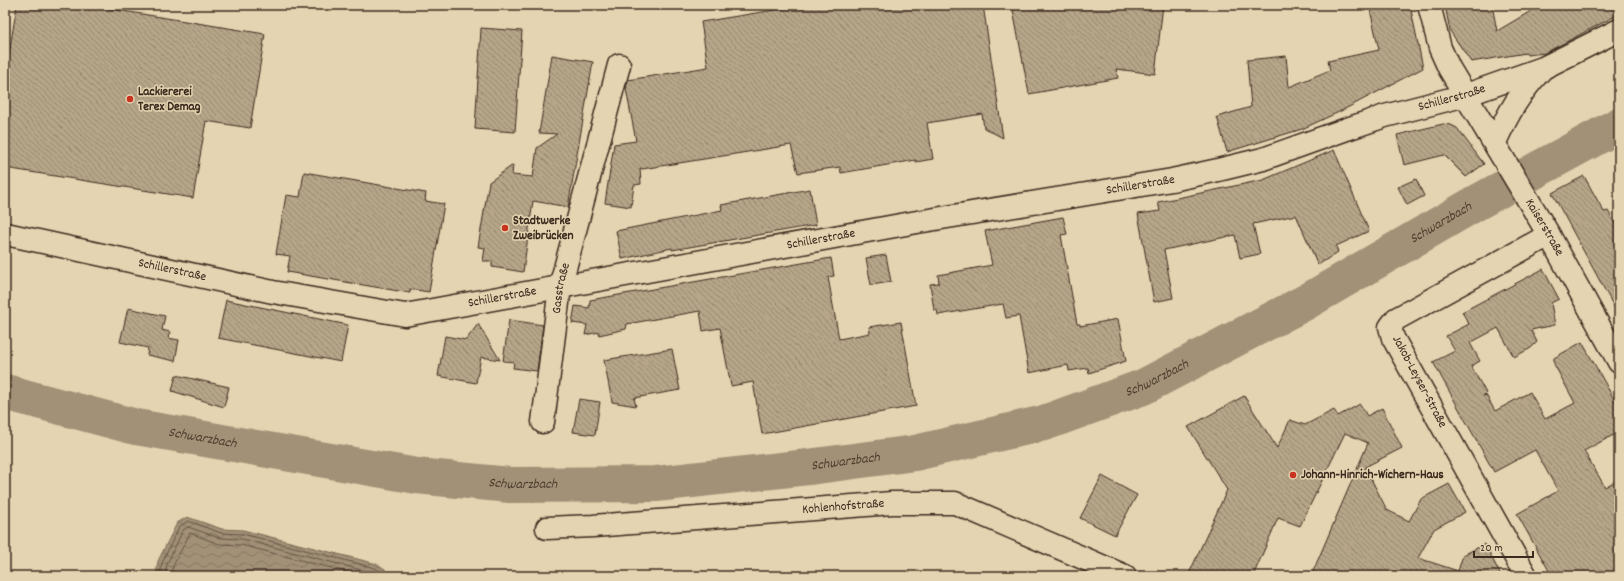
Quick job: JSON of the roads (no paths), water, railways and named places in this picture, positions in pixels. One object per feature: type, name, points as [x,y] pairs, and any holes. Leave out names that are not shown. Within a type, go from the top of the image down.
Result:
[{"type":"street","name":"Kaiserstraße","points":[[1429,5],[1440,48],[1449,68],[1550,235],[1619,362]]},
{"type":"street","name":"Schillerstraße","points":[[6,234],[273,292],[404,315],[917,222],[1172,180],[1211,172],[1264,159],[1371,121],[1466,94],[1543,68],[1619,30]]},
{"type":"street","name":"Gasstraße","points":[[543,422],[560,287],[619,65]]},
{"type":"street","points":[[1496,145],[1508,113],[1520,94],[1543,68]]},
{"type":"street","name":"Jakob-Leyser-Straße","points":[[1526,576],[1393,338],[1390,327],[1396,320],[1550,235]]},
{"type":"street","name":"Kohlenhofstraße","points":[[547,528],[594,526],[892,503],[955,503],[1125,576]]},
{"type":"water","points":[[187,517],[222,529],[243,530],[377,564],[385,569],[386,576],[156,576],[158,561],[177,523]]},
{"type":"waterway","name":"Schwarzbach","points":[[5,392],[136,427],[417,476],[510,485],[656,484],[915,453],[1044,423],[1143,387],[1306,302],[1476,203],[1619,125]]},
{"type":"place","name":"Lackiererei Terex Demag","points":[[130,99]]},
{"type":"place","name":"Stadtwerke Zweibrücken","points":[[505,228]]},
{"type":"place","name":"Johann-Hinrich-Wichern-Haus","points":[[1293,475]]}]
